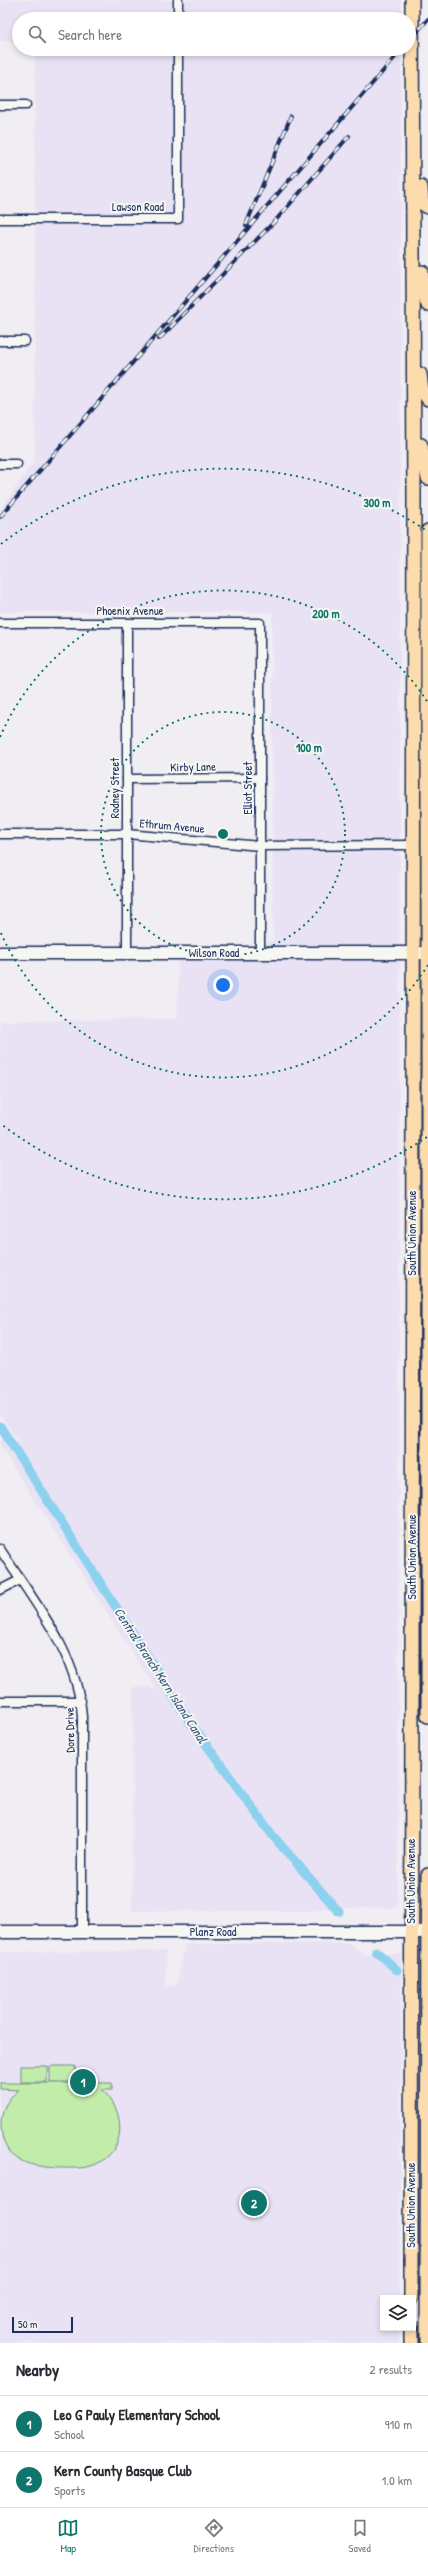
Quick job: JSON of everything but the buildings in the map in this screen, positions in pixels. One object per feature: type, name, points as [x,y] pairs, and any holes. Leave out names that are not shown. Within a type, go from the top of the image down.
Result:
[{"type":"main road","name":"South Union Avenue","points":[[412,0],[412,12]]},
{"type":"main road","name":"South Union Avenue","points":[[411,2295],[414,568],[412,56]]},
{"type":"main road","points":[[413,122],[421,133],[422,203],[428,207]]},
{"type":"main road","points":[[414,223],[421,242],[422,288],[428,305]]},
{"type":"main road","points":[[413,322],[418,323],[420,328],[420,382],[428,399]]},
{"type":"main road","points":[[413,421],[420,429],[421,453],[428,478]]},
{"type":"main road","points":[[414,495],[421,504],[421,558],[428,562]]},
{"type":"main road","name":"South Union Avenue","points":[[428,531],[428,1716]]},
{"type":"main road","points":[[414,568],[420,576],[420,638],[422,644],[428,650]]},
{"type":"main road","points":[[412,1203],[427,1203]]},
{"type":"main road","points":[[412,1368],[420,1375],[420,1434],[421,1438],[427,1442]]},
{"type":"main road","points":[[412,1473],[420,1493],[421,1545],[427,1558]]},
{"type":"main road","points":[[412,1681],[427,1681]]},
{"type":"main road","name":"South Union Avenue","points":[[427,2343],[428,1875]]},
{"type":"main road","points":[[411,2331],[411,2343]]},
{"type":"street","points":[[178,0],[178,12]]},
{"type":"street","name":"Lawson Road","points":[[0,219],[178,219],[178,56]]},
{"type":"street","points":[[0,105],[26,105]]},
{"type":"street","points":[[0,341],[25,341]]},
{"type":"street","points":[[0,464],[17,464]]},
{"type":"street","name":"Phoenix Avenue","points":[[0,623],[260,623]]},
{"type":"street","name":"Rodney Street","points":[[127,623],[127,953]]},
{"type":"street","name":"Elliot Street","points":[[260,623],[260,953]]},
{"type":"street","name":"Kirby Lane","points":[[127,779],[260,778]]},
{"type":"street","name":"Ethrum Avenue","points":[[0,834],[127,834],[260,846],[413,845]]},
{"type":"street","name":"Wilson Road","points":[[0,953],[428,953]]},
{"type":"street","name":"Dore Drive","points":[[0,1549],[65,1652],[77,1681],[81,1701],[82,1932]]},
{"type":"street","points":[[0,1590],[20,1580]]},
{"type":"street","points":[[0,1701],[81,1701]]},
{"type":"street","name":"Planz Road","points":[[0,1932],[428,1932]]},
{"type":"shaded area","points":[[0,0],[401,0],[401,12],[12,12],[12,41],[0,41]]},
{"type":"shaded area","points":[[35,56],[401,56],[398,1903],[394,1908],[324,1908],[312,1911],[132,1911],[133,1687],[150,1687],[157,1691],[0,1446],[0,1440],[18,1440],[0,1415],[0,1021],[178,1019],[178,961],[273,941],[272,612],[0,612],[0,510],[35,460]]},
{"type":"shaded area","points":[[349,1943],[363,1955],[401,1954],[399,2295],[380,2295],[380,2331],[399,2331],[399,2343],[0,2343],[0,1952],[166,1951],[166,1987],[177,1985],[185,1944]]},
{"type":"green space","points":[[21,2066],[47,2066],[47,2082],[21,2082]]},
{"type":"green space","points":[[50,2066],[75,2066],[76,2082],[50,2082]]},
{"type":"green space","points":[[0,2083],[112,2083],[112,2090],[102,2090],[116,2109],[120,2130],[118,2141],[113,2150],[105,2159],[94,2165],[82,2168],[40,2166],[21,2161],[13,2156],[7,2148],[3,2139],[1,2127],[5,2106],[11,2097],[19,2090],[0,2089]]},
{"type":"waterway","name":"Central Branch Kern Island Canal","points":[[0,1426],[187,1718],[273,1836],[339,1912]]},
{"type":"waterway","name":"Central Branch Kern Island Canal","points":[[376,1951],[397,1970]]},
{"type":"railway","points":[[416,33],[428,19]]},
{"type":"railway","points":[[0,517],[396,56]]},
{"type":"railway","points":[[246,225],[291,116]]},
{"type":"railway","points":[[159,339],[276,220],[349,136]]},
{"type":"place","name":"Leo G Pauly Elementary School","points":[[83,2082]]},
{"type":"place","name":"Kern County Basque Club","points":[[254,2203]]}]
